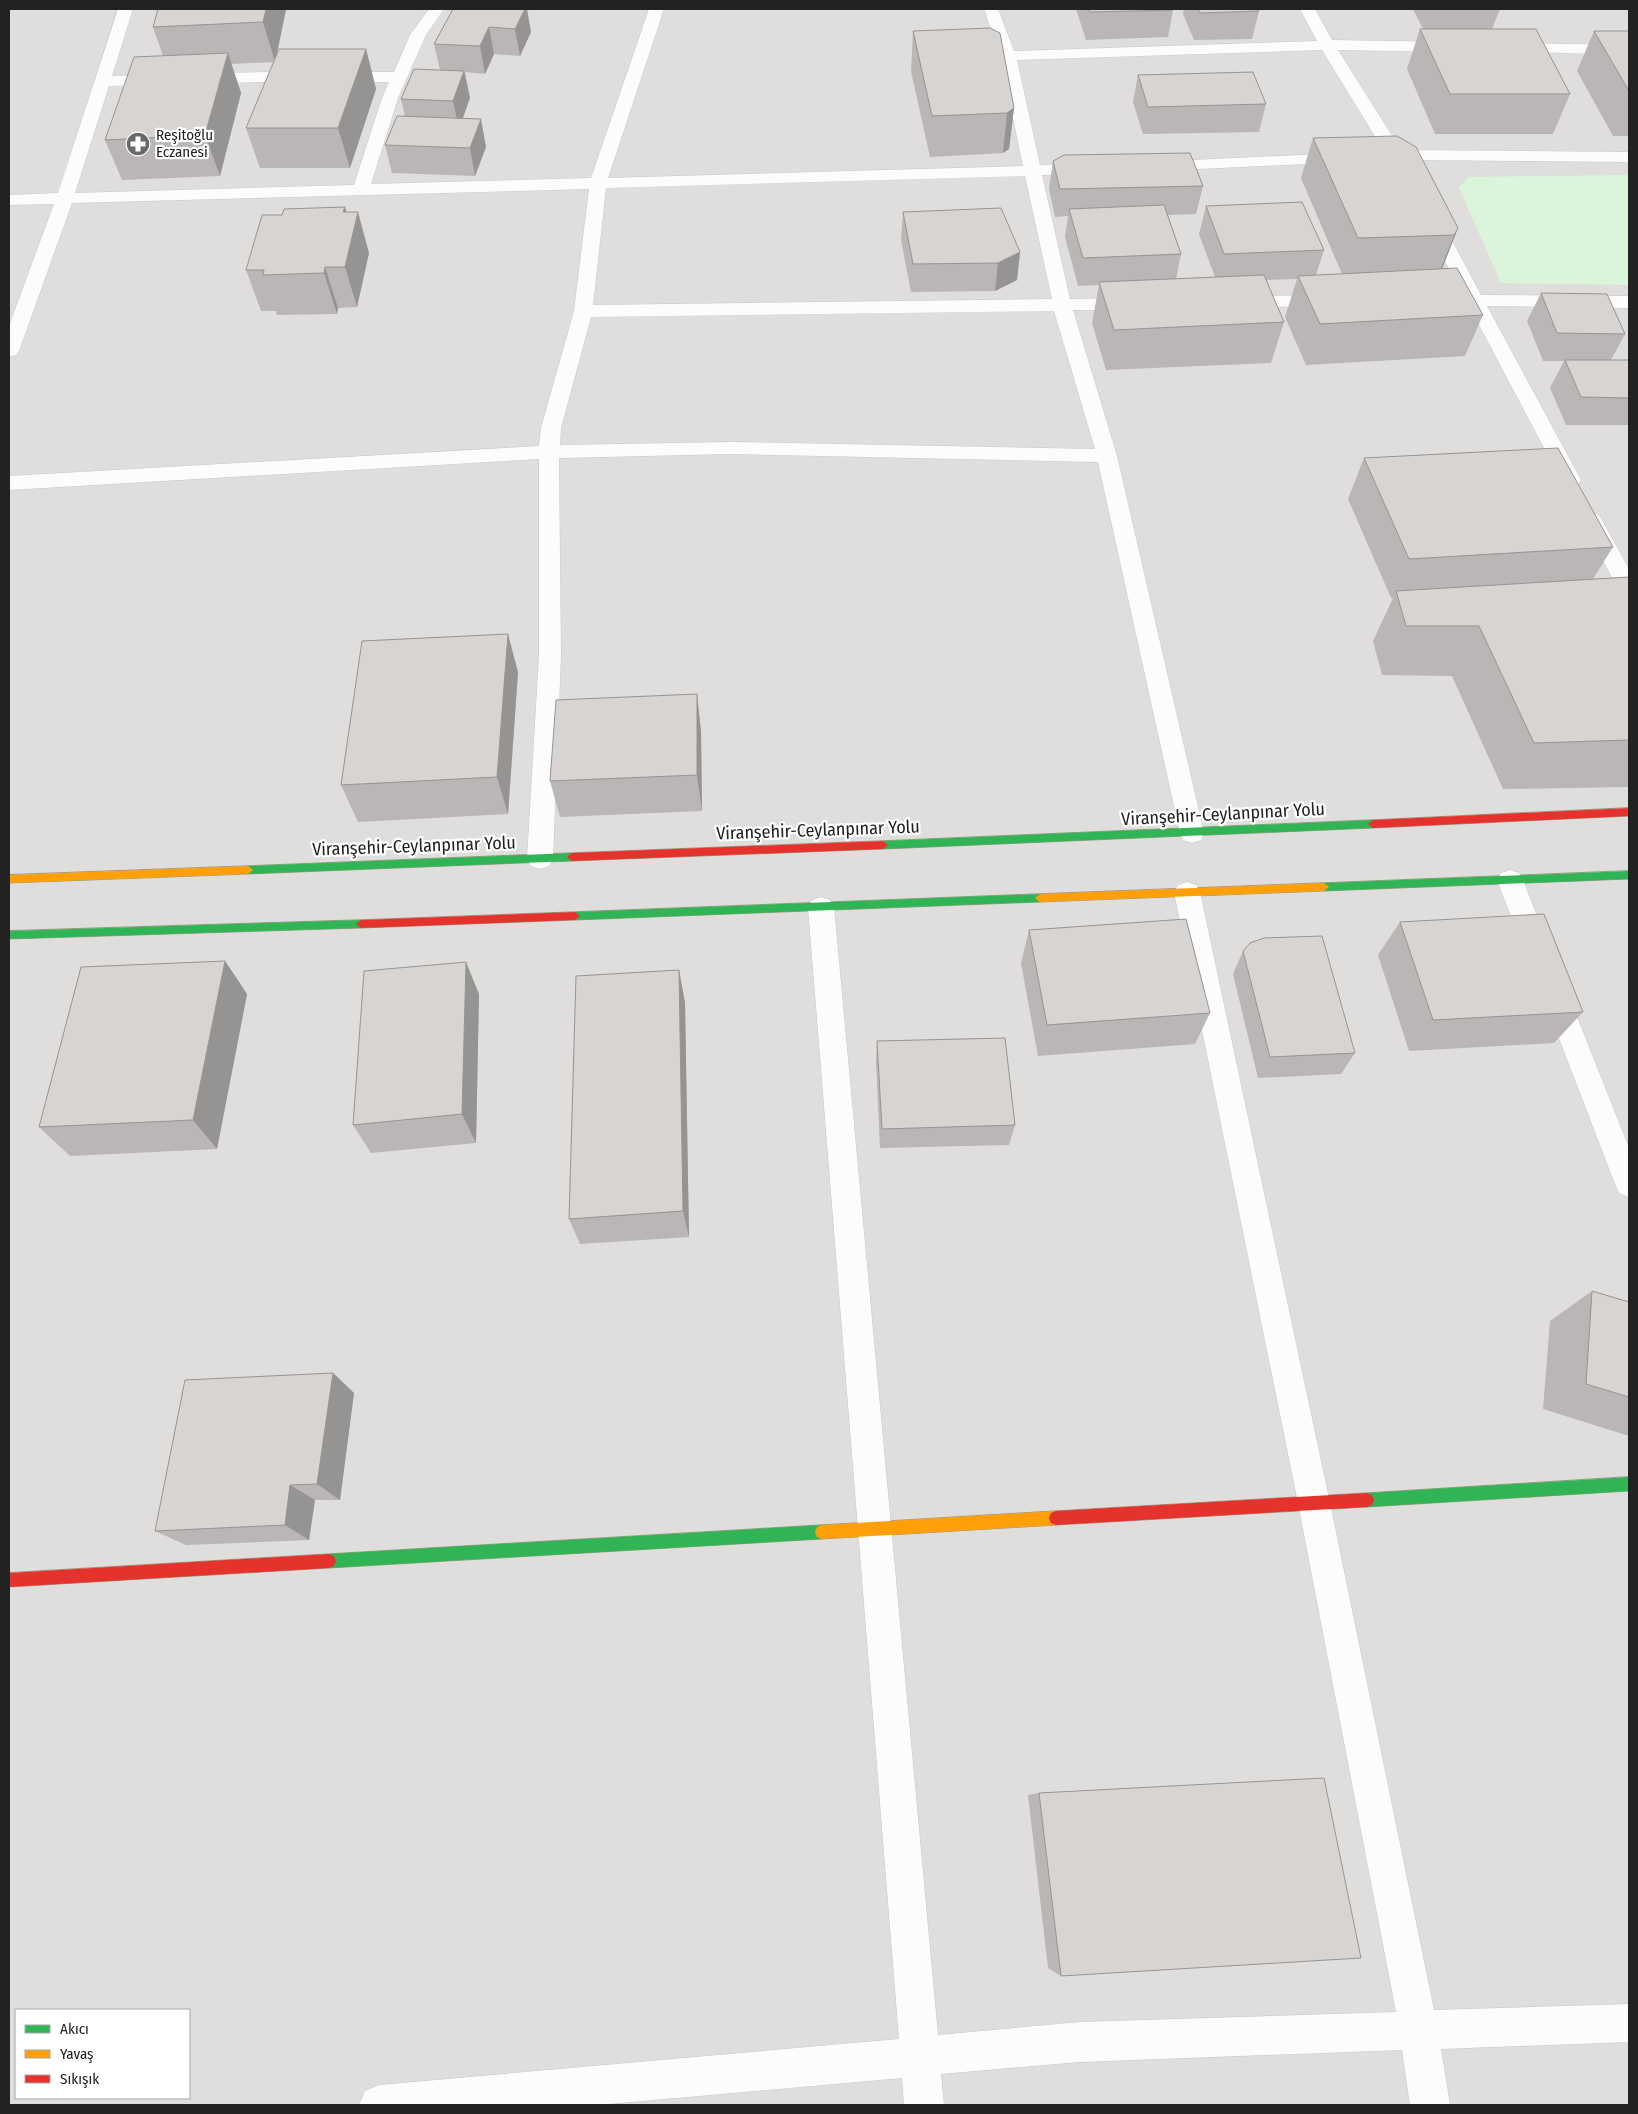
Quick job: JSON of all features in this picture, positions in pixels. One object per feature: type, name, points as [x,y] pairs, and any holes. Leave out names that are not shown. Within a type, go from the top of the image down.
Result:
[{"type":"main road","name":"Viranşehir-Ceylanpınar Yolu","points":[[9,879],[1192,833],[1629,812]]},
{"type":"main road","points":[[9,935],[1629,876]]},
{"type":"main road","points":[[9,1580],[1629,1484]]},
{"type":"street","points":[[9,352],[64,198],[125,9]]},
{"type":"street","points":[[361,189],[390,98],[418,35],[437,9]]},
{"type":"street","points":[[540,859],[550,655],[549,452],[551,428],[583,310],[598,182],[656,9]]},
{"type":"street","points":[[991,9],[1008,56],[1062,305],[1107,456],[1192,833]]},
{"type":"street","points":[[1308,9],[1327,45],[1397,155],[1411,181]]},
{"type":"street","points":[[1008,56],[1327,45],[1464,47]]},
{"type":"street","points":[[1493,47],[1629,50]]},
{"type":"street","points":[[102,81],[268,77],[400,77]]},
{"type":"street","points":[[1141,167],[1397,155],[1629,157]]},
{"type":"street","points":[[9,200],[598,182],[1032,172],[1101,168]]},
{"type":"street","points":[[1424,206],[1629,589]]},
{"type":"street","points":[[1416,300],[1475,299],[1629,302]]},
{"type":"street","points":[[1220,303],[1347,301]]},
{"type":"street","points":[[583,310],[1151,304]]},
{"type":"street","points":[[9,483],[549,452],[732,448],[1107,456]]},
{"type":"street","points":[[1510,880],[1629,1184]]},
{"type":"street","points":[[1188,892],[1314,1503],[1418,2031],[1430,2105]]},
{"type":"street","points":[[821,906],[873,1530],[924,2105]]},
{"type":"street","points":[[379,2105],[1080,2042],[1629,2023]]},
{"type":"shaded area","points":[[9,9],[1629,9],[1629,2105],[9,2105]]},
{"type":"green space","points":[[1629,175],[1629,285],[1501,283],[1459,188],[1468,177]]},
{"type":"building","points":[[158,9],[266,9],[263,22],[153,27]]},
{"type":"building","points":[[453,9],[525,9],[515,29],[489,27],[480,46],[434,44]]},
{"type":"building","points":[[1089,9],[1172,9],[1173,10],[1090,12]]},
{"type":"building","points":[[1198,9],[1257,9],[1259,11],[1200,13]]},
{"type":"building","points":[[990,28],[1000,33],[1014,108],[1007,113],[932,116],[913,31]]},
{"type":"building","points":[[1420,29],[1536,29],[1570,94],[1450,94]]},
{"type":"building","points":[[1594,31],[1629,31],[1629,91]]},
{"type":"building","points":[[279,49],[366,49],[338,128],[246,128]]},
{"type":"building","points":[[228,53],[205,135],[105,140],[134,57]]},
{"type":"building","points":[[414,69],[464,71],[453,101],[401,99]]},
{"type":"building","points":[[1253,72],[1266,104],[1148,107],[1138,75]]},
{"type":"building","points":[[397,116],[481,119],[470,148],[385,145]]},
{"type":"building","points":[[1397,136],[1416,147],[1458,228],[1454,235],[1358,238],[1313,138]]},
{"type":"building","points":[[1190,153],[1203,186],[1060,189],[1053,161],[1064,155]]},
{"type":"building","points":[[1302,202],[1324,250],[1224,254],[1206,206]]},
{"type":"building","points":[[1164,205],[1181,254],[1083,258],[1069,209]]},
{"type":"building","points":[[345,207],[343,212],[358,212],[345,267],[325,267],[324,273],[263,275],[264,270],[246,270],[262,215],[282,215],[284,209]]},
{"type":"building","points":[[1001,208],[1020,252],[998,263],[913,264],[903,212]]},
{"type":"building","points":[[1457,268],[1483,315],[1320,324],[1298,276]]},
{"type":"building","points":[[1264,275],[1284,322],[1114,330],[1099,282]]},
{"type":"building","points":[[1541,293],[1607,294],[1625,334],[1557,333]]},
{"type":"building","points":[[1565,360],[1629,360],[1629,398],[1581,397]]},
{"type":"building","points":[[1558,448],[1613,547],[1409,559],[1364,458]]},
{"type":"building","points":[[1629,577],[1629,740],[1534,743],[1479,626],[1406,626],[1396,591]]},
{"type":"building","points":[[508,634],[497,777],[341,785],[362,641]]},
{"type":"building","points":[[697,694],[697,775],[550,781],[556,700]]},
{"type":"building","points":[[1544,914],[1583,1012],[1433,1020],[1400,922]]},
{"type":"building","points":[[1186,919],[1210,1013],[1047,1025],[1029,930]]},
{"type":"building","points":[[1322,936],[1355,1053],[1270,1057],[1243,951],[1250,943],[1264,938]]},
{"type":"building","points":[[225,961],[193,1120],[39,1127],[81,967]]},
{"type":"building","points":[[466,962],[462,1114],[353,1125],[364,971]]},
{"type":"building","points":[[679,970],[683,1211],[569,1219],[576,976]]},
{"type":"building","points":[[1005,1038],[1015,1125],[882,1129],[877,1041]]},
{"type":"building","points":[[1592,1291],[1629,1302],[1629,1397],[1586,1384]]},
{"type":"building","points":[[333,1373],[317,1484],[290,1485],[285,1525],[155,1531],[185,1380]]},
{"type":"building","points":[[1324,1778],[1361,1958],[1061,1976],[1039,1793]]},
{"type":"traffic: fast","points":[[883,845],[1373,824]]},
{"type":"traffic: fast","points":[[248,870],[572,857]]},
{"type":"traffic: fast","points":[[1324,887],[1629,875]]},
{"type":"traffic: fast","points":[[575,916],[1040,898]]},
{"type":"traffic: fast","points":[[9,935],[361,924]]},
{"type":"traffic: fast","points":[[1367,1500],[1629,1484]]},
{"type":"traffic: fast","points":[[329,1561],[822,1532]]},
{"type":"traffic: slow","points":[[9,879],[248,870]]},
{"type":"traffic: slow","points":[[1040,898],[1324,887]]},
{"type":"traffic: slow","points":[[822,1532],[1056,1518]]},
{"type":"traffic: jam","points":[[1373,824],[1629,812]]},
{"type":"traffic: jam","points":[[572,857],[883,845]]},
{"type":"traffic: jam","points":[[361,924],[575,916]]},
{"type":"traffic: jam","points":[[1056,1518],[1367,1500]]},
{"type":"traffic: jam","points":[[9,1580],[329,1561]]},
{"type":"place","name":"Reşitoğlu Eczanesi","points":[[138,144]]}]
